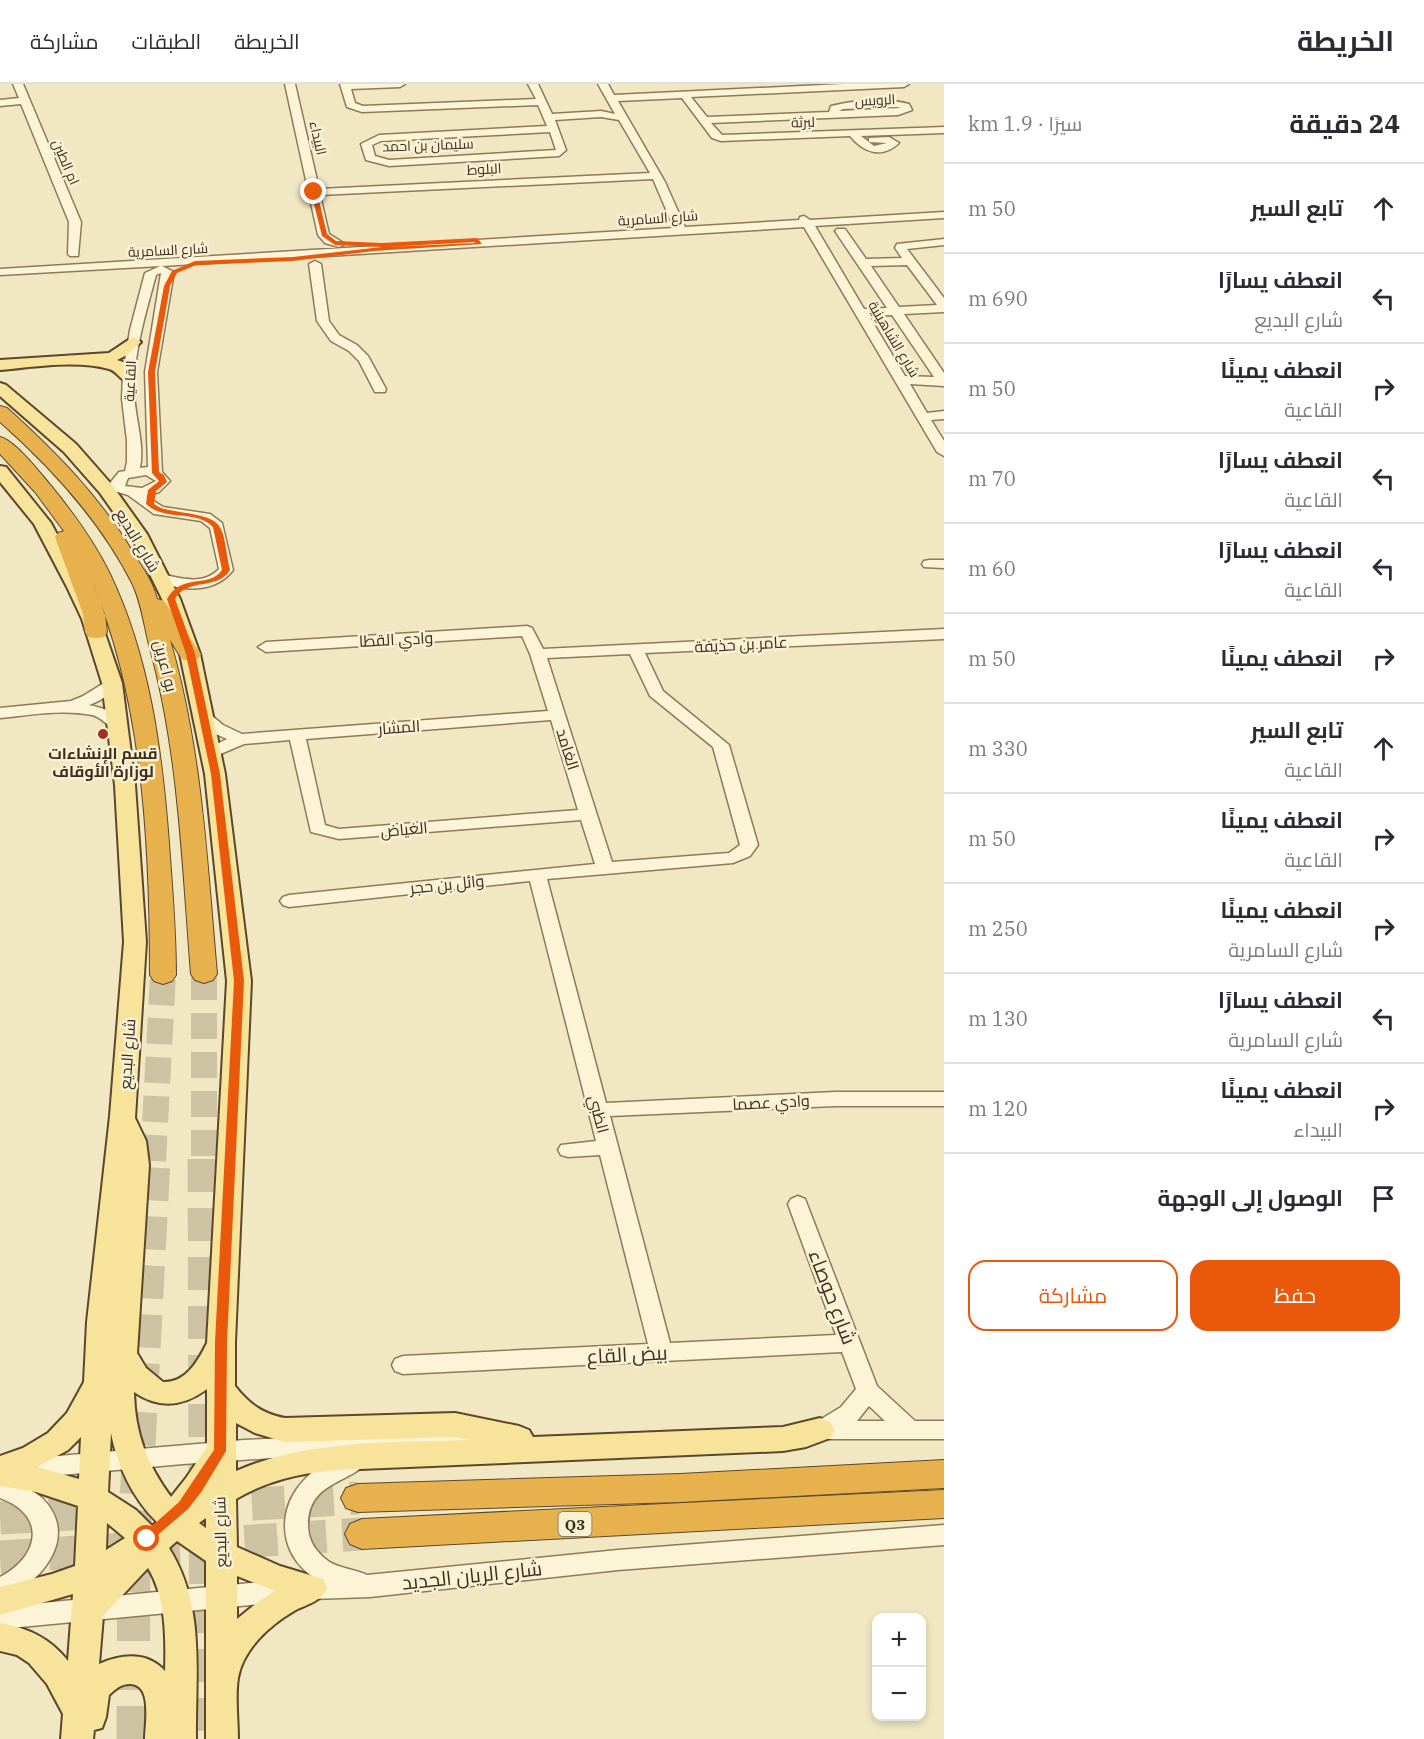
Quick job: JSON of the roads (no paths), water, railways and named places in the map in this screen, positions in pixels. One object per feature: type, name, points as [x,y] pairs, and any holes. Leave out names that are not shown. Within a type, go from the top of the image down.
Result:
[{"type":"highway","name":"بو اعرين","points":[[0,412],[44,451],[76,485],[116,540],[152,582],[187,771],[204,974]]},
{"type":"highway","name":"بو اعرين","points":[[0,443],[27,472],[67,522],[99,573],[130,652],[142,700],[153,776],[164,975]]},
{"type":"highway","points":[[67,522],[64,534],[66,544],[94,614],[96,632]]},
{"type":"highway","points":[[152,582],[190,654]]},
{"type":"highway","name":"Q3","points":[[358,1498],[680,1488],[944,1474]]},
{"type":"highway","name":"Q3","points":[[362,1534],[944,1504]]},
{"type":"main road","points":[[0,365],[112,357],[133,342]]},
{"type":"main road","points":[[0,370],[13,367],[100,362],[117,366],[128,377]]},
{"type":"main road","name":"شارع البديع","points":[[0,388],[70,448],[106,489],[141,538],[152,582],[179,592],[215,774],[239,981],[221,1342],[220,1685],[222,1739]]},
{"type":"main road","name":"شارع البديع","points":[[0,471],[42,523],[96,632],[112,683],[119,726],[135,942],[123,1116],[101,1322],[82,1731]]},
{"type":"main road","points":[[123,1116],[133,1142],[136,1165],[120,1412],[130,1457],[142,1484],[174,1521],[220,1553],[288,1582],[312,1588]]},
{"type":"main road","points":[[124,1355],[133,1374],[147,1388],[160,1393],[174,1392],[194,1384],[202,1376],[221,1342]]},
{"type":"main road","points":[[0,1471],[46,1451],[70,1432],[86,1409],[100,1377]]},
{"type":"main road","points":[[222,1390],[236,1408],[249,1418],[264,1426],[285,1430],[454,1425],[519,1438]]},
{"type":"main road","points":[[88,1611],[149,1542],[174,1521],[220,1493],[258,1474],[277,1468],[321,1459],[363,1456],[783,1439],[820,1430]]},
{"type":"main road","points":[[174,1521],[220,1451]]},
{"type":"main road","points":[[0,1471],[43,1481],[93,1497],[123,1515],[149,1542],[166,1570],[176,1602],[181,1636],[180,1739]]},
{"type":"main road","points":[[0,1601],[41,1593],[89,1575],[149,1542]]},
{"type":"main road","points":[[220,1685],[227,1659],[241,1636],[256,1621],[284,1600],[312,1588]]},
{"type":"main road","points":[[0,1637],[14,1638],[32,1647],[48,1659],[66,1684],[82,1731]]},
{"type":"main road","points":[[82,1731],[94,1692],[103,1679],[117,1671],[132,1669],[146,1673],[156,1683],[161,1696],[161,1739]]},
{"type":"street","name":"ام الطين","points":[[18,84],[23,101],[75,222],[74,254]]},
{"type":"street","name":"البيداء","points":[[290,84],[324,235]]},
{"type":"street","points":[[400,84],[346,85],[351,105],[365,109],[542,102]]},
{"type":"street","name":"سليمان بن احمد","points":[[533,84],[550,117],[554,129],[561,150],[549,155],[389,164],[370,158],[365,146],[369,141],[385,137],[554,129]]},
{"type":"street","points":[[603,84],[656,178],[674,226],[726,223],[809,230],[944,213]]},
{"type":"street","points":[[612,98],[764,87],[904,84]]},
{"type":"street","name":"لبرثة","points":[[684,94],[716,136],[721,138],[856,137],[944,130]]},
{"type":"street","points":[[0,103],[23,101]]},
{"type":"street","name":"الرويس","points":[[703,120],[793,117],[898,112],[907,110],[905,106],[897,104],[843,106],[834,109],[833,115]]},
{"type":"street","points":[[550,117],[621,113]]},
{"type":"street","points":[[793,117],[801,126],[813,127]]},
{"type":"street","name":"البلوط","points":[[314,192],[656,178]]},
{"type":"street","points":[[809,230],[944,213]]},
{"type":"street","name":"شارع السامرية","points":[[478,242],[674,226],[775,225],[809,230]]},
{"type":"street","name":"شارع السامرية","points":[[0,272],[478,242],[674,226]]},
{"type":"street","name":"شارع الشاهينية","points":[[838,227],[944,382]]},
{"type":"street","name":"شارع الشاهينية","points":[[809,230],[862,313],[944,452]]},
{"type":"street","points":[[312,245],[322,240],[324,235],[329,241],[339,244]]},
{"type":"street","points":[[944,242],[901,246],[944,307]]},
{"type":"street","name":"شارع السامرية","points":[[0,272],[122,267],[312,245],[339,244],[378,247]]},
{"type":"street","name":"شارع السامرية","points":[[197,259],[378,247]]},
{"type":"street","name":"شارع السامرية","points":[[0,266],[60,262],[197,259],[302,258],[319,260],[378,247]]},
{"type":"street","points":[[60,262],[74,254],[91,261]]},
{"type":"street","points":[[167,286],[174,272],[197,259]]},
{"type":"street","points":[[319,260],[323,321],[335,338],[353,348],[364,359],[380,389]]},
{"type":"street","points":[[862,263],[910,261]]},
{"type":"street","points":[[122,267],[141,275],[146,292]]},
{"type":"street","name":"القاعية","points":[[132,472],[135,459],[128,403],[128,377],[133,342],[151,273],[155,269],[168,271],[151,372],[155,473],[161,477],[163,482],[151,497]]},
{"type":"street","points":[[862,313],[944,307]]},
{"type":"street","points":[[901,380],[944,382]]},
{"type":"street","points":[[923,417],[944,415]]},
{"type":"street","points":[[155,473],[132,472],[124,475],[117,483],[119,488],[151,497],[159,511],[205,517],[217,526],[226,570],[223,575],[213,580],[179,592]]},
{"type":"street","name":"وادي القطا","points":[[266,647],[527,631]]},
{"type":"street","name":"الغامد","points":[[527,631],[538,654],[605,868]]},
{"type":"street","name":"عامر بن حذيفة","points":[[538,654],[944,634]]},
{"type":"street","name":"وائل بن حجر","points":[[289,901],[605,868],[733,858],[744,852],[749,845],[721,745],[656,693],[635,649]]},
{"type":"street","points":[[0,713],[80,703],[97,696],[112,683]]},
{"type":"street","points":[[60,707],[101,712],[119,726]]},
{"type":"street","name":"المشار","points":[[211,753],[241,739],[557,715]]},
{"type":"street","name":"المشار","points":[[205,718],[212,727],[241,739]]},
{"type":"street","name":"الغياض","points":[[297,735],[317,828],[322,831],[339,834],[588,814]]},
{"type":"street","name":"الظبي","points":[[537,875],[660,1352]]},
{"type":"street","name":"وادي عصما","points":[[598,1110],[835,1099],[944,1099]]},
{"type":"street","points":[[568,1150],[607,1147]]},
{"type":"street","name":"شارع حوصاء","points":[[798,1203],[868,1391],[910,1430]]},
{"type":"street","name":"بيض القاع","points":[[403,1365],[850,1343]]},
{"type":"street","points":[[820,1430],[849,1414],[868,1391]]},
{"type":"street","points":[[0,1471],[130,1457],[368,1442],[820,1430],[944,1430]]},
{"type":"street","points":[[363,1456],[330,1473],[315,1485],[302,1500],[295,1516],[294,1528],[304,1554],[320,1568],[339,1577],[370,1586]]},
{"type":"street","points":[[0,1488],[23,1496],[36,1506],[44,1519],[46,1534],[43,1550],[34,1565],[20,1579],[0,1589]]},
{"type":"street","name":"شارع الريان الجديد","points":[[0,1618],[312,1588],[370,1586],[630,1559],[944,1535]]},
{"type":"tunnel","points":[[204,974],[204,1159]]},
{"type":"tunnel","points":[[153,1161],[163,975]]},
{"type":"tunnel","points":[[134,1548],[154,1159]]},
{"type":"tunnel","points":[[204,1159],[205,1507]]},
{"type":"tunnel","points":[[205,1507],[358,1498]]},
{"type":"tunnel","points":[[205,1507],[205,1544]]},
{"type":"tunnel","points":[[0,1518],[112,1512]]},
{"type":"tunnel","points":[[205,1544],[362,1534]]},
{"type":"tunnel","points":[[134,1548],[205,1544]]},
{"type":"tunnel","points":[[205,1544],[206,1739]]},
{"type":"tunnel","points":[[0,1557],[134,1548]]},
{"type":"tunnel","points":[[133,1739],[134,1548]]},
{"type":"place","name":"قسم الإنشاءات لوزارة الأوقاف","points":[[103,734]]}]
